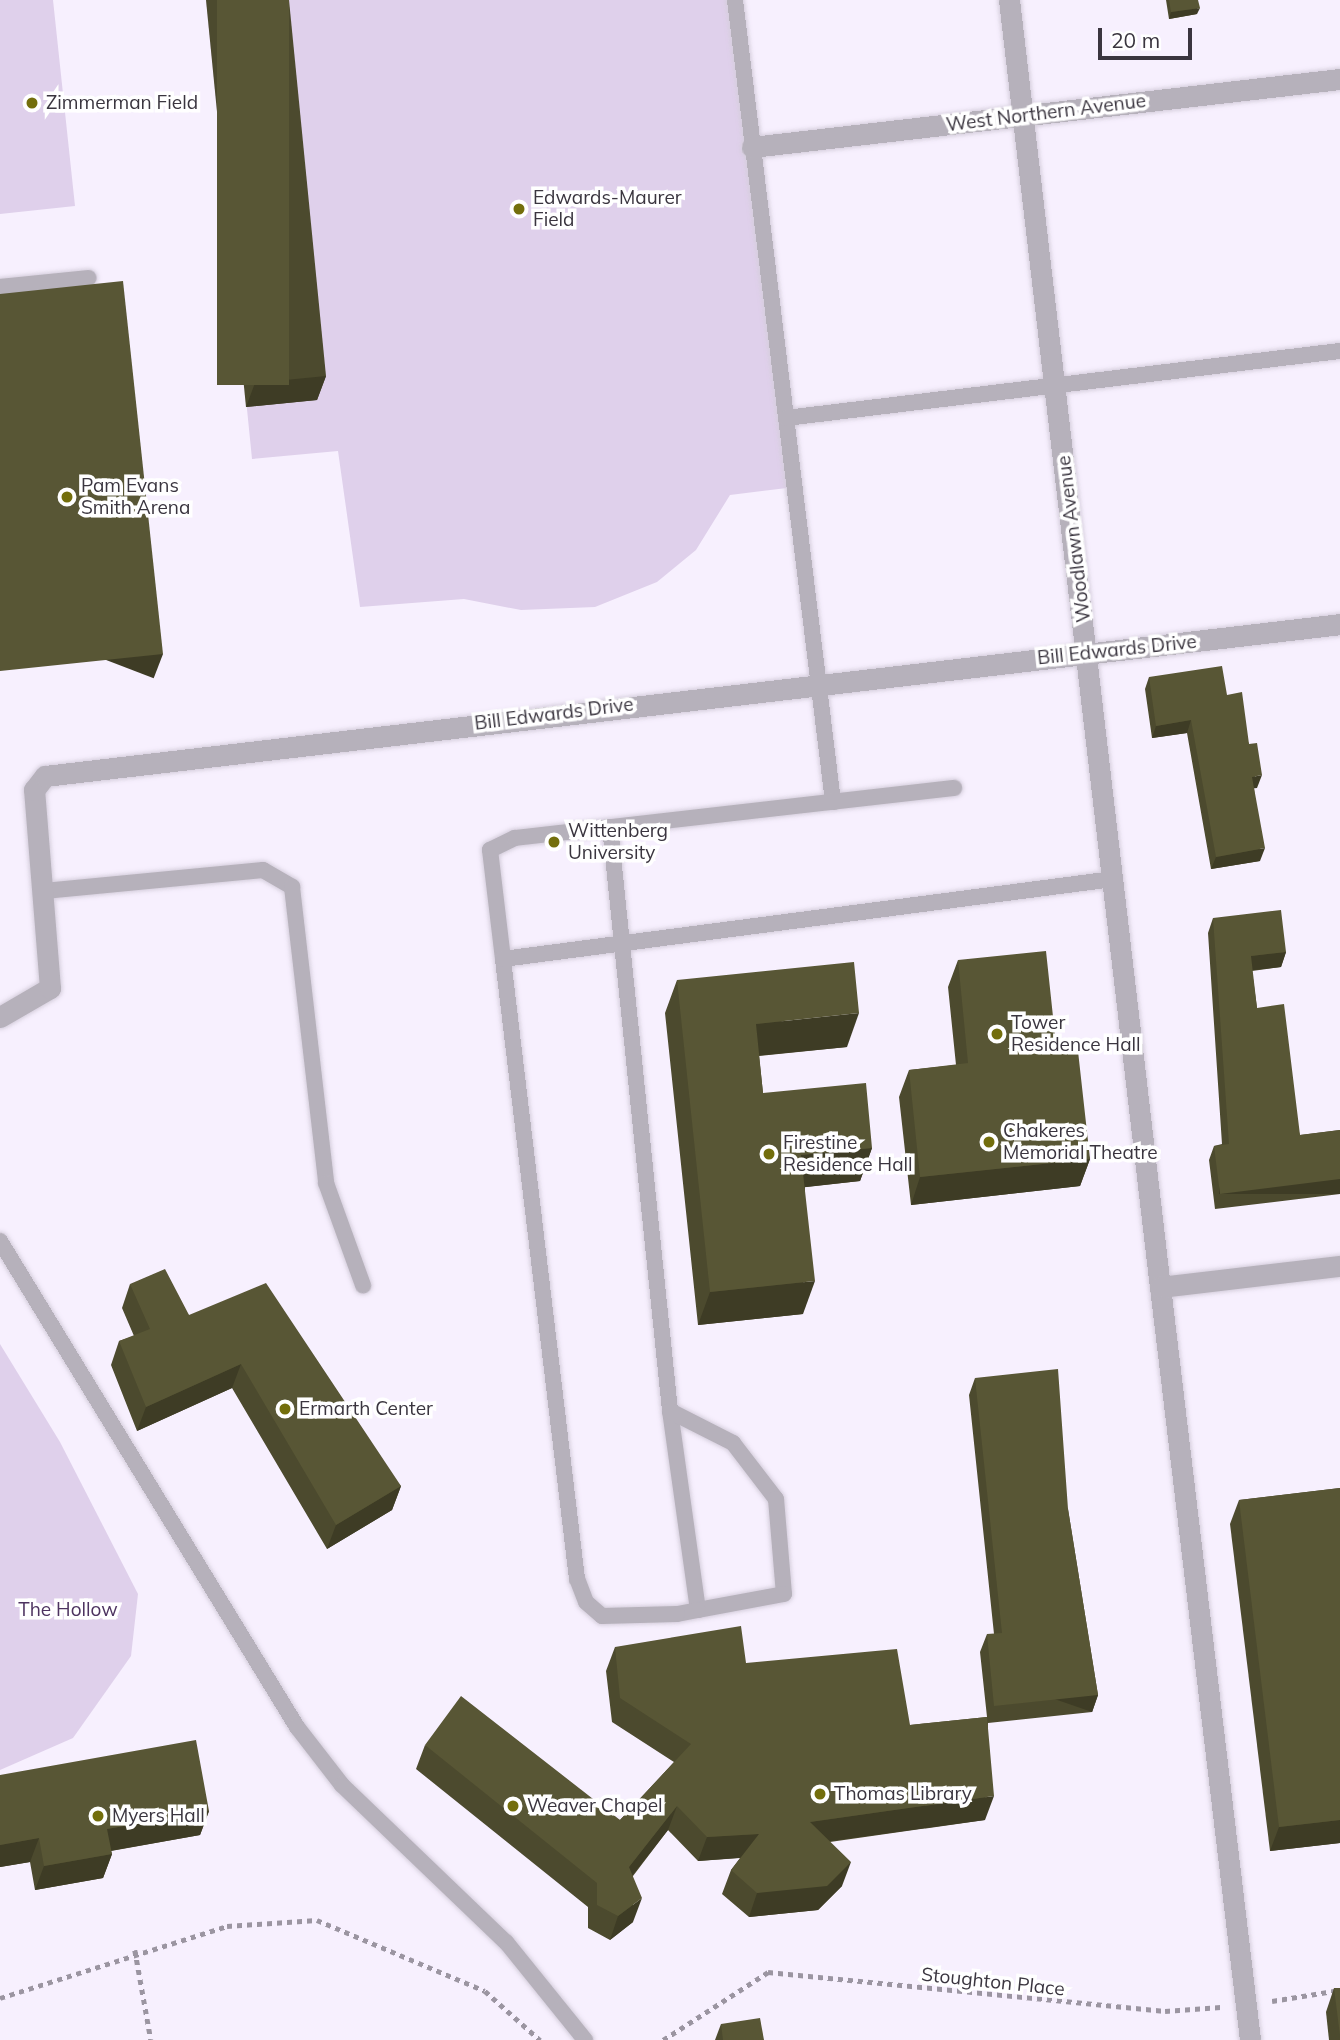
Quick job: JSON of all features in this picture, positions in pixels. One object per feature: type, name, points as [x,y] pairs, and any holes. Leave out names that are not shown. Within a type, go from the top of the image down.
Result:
[{"type":"street","name":"Woodlawn Avenue","points":[[1009,0],[1250,2040]]},
{"type":"street","name":"West Northern Avenue","points":[[752,147],[1340,79]]},
{"type":"street","name":"Bill Edwards Drive","points":[[0,1017],[50,988],[34,790],[45,776],[1340,624]]},
{"type":"street","points":[[1160,1287],[1340,1266]]},
{"type":"lane","points":[[735,0],[833,802]]},
{"type":"lane","points":[[0,287],[89,278]]},
{"type":"lane","points":[[786,418],[1055,383],[1340,351]]},
{"type":"lane","points":[[670,1411],[733,1443],[776,1499],[784,1594],[698,1610],[602,1616],[586,1602],[577,1579],[489,850],[515,838],[954,788]]},
{"type":"lane","points":[[610,827],[670,1411],[698,1610]]},
{"type":"lane","points":[[44,891],[264,870],[292,887],[326,1183],[363,1285]]},
{"type":"lane","points":[[502,959],[1113,879]]},
{"type":"lane","points":[[0,1241],[297,1727],[342,1785],[514,1951],[585,2040]]},
{"type":"path","points":[[0,1998],[135,1950],[228,1926],[317,1920],[485,1991],[540,2040]]},
{"type":"path","points":[[135,1950],[151,2040]]},
{"type":"path","name":"Stoughton Place","points":[[663,2040],[768,1972],[1165,2011],[1246,2005],[1340,1990]]},
{"type":"green space","name":"Zimmerman Field","points":[[0,0],[53,0],[75,206],[0,214]]},
{"type":"green space","points":[[206,0],[735,0],[795,487],[730,495],[696,550],[657,582],[595,607],[521,610],[464,599],[360,607],[338,451],[252,459]]},
{"type":"green space","name":"The Hollow","points":[[0,1344],[60,1442],[138,1594],[131,1656],[73,1738],[0,1770]]},
{"type":"building","points":[[217,0],[289,0],[289,385],[217,385]]},
{"type":"building","points":[[1169,0],[1198,0],[1200,8],[1171,12]]},
{"type":"building","name":"Pam Evans Smith Arena","points":[[123,281],[163,654],[0,671],[0,294]]},
{"type":"building","points":[[1222,666],[1227,695],[1242,692],[1249,744],[1257,743],[1262,775],[1252,777],[1265,848],[1216,857],[1191,720],[1156,726],[1149,677]]},
{"type":"building","points":[[1281,910],[1286,952],[1251,956],[1257,1008],[1284,1004],[1300,1135],[1340,1130],[1340,1179],[1220,1194],[1214,1146],[1229,1144],[1213,918]]},
{"type":"building","points":[[1046,951],[1057,1054],[1078,1051],[1090,1159],[920,1177],[909,1070],[968,1063],[958,960]]},
{"type":"building","name":"Firestine Residence Hall","points":[[854,962],[859,1013],[756,1024],[763,1093],[866,1083],[872,1148],[801,1155],[815,1281],[710,1292],[677,980]]},
{"type":"building","name":"Ermarth Center","points":[[165,1269],[189,1315],[266,1283],[401,1486],[336,1525],[241,1364],[146,1407],[119,1341],[150,1329],[130,1284]]},
{"type":"building","points":[[1058,1369],[1068,1509],[1098,1695],[994,1706],[987,1634],[1002,1633],[975,1378]]},
{"type":"building","points":[[1340,1488],[1340,1820],[1279,1827],[1239,1500]]},
{"type":"building","name":"Thomas Library","points":[[741,1626],[746,1663],[897,1649],[910,1725],[987,1717],[994,1796],[810,1822],[851,1862],[827,1886],[757,1893],[731,1870],[759,1834],[707,1837],[677,1806],[629,1867],[642,1898],[618,1916],[597,1905],[597,1883],[425,1745],[461,1696],[620,1820],[691,1744],[620,1698],[615,1647]]},
{"type":"building","name":"Myers Hall","points":[[196,1740],[209,1811],[107,1829],[112,1854],[44,1866],[39,1838],[0,1845],[0,1775]]},
{"type":"building","points":[[1334,1988],[1340,1988],[1340,2035]]},
{"type":"building","points":[[760,2018],[764,2040],[723,2040],[721,2024]]},
{"type":"place","name":"Zimmerman Field","points":[[32,103]]},
{"type":"place","name":"Edwards-Maurer Field","points":[[519,209]]},
{"type":"place","name":"Pam Evans Smith Arena","points":[[67,497]]},
{"type":"place","name":"Wittenberg University","points":[[554,842]]},
{"type":"place","name":"Tower Residence Hall","points":[[997,1034]]},
{"type":"place","name":"Chakeres Memorial Theatre","points":[[989,1142]]},
{"type":"place","name":"Firestine Residence Hall","points":[[769,1154]]},
{"type":"place","name":"Ermarth Center","points":[[285,1409]]},
{"type":"place","name":"Thomas Library","points":[[820,1794]]},
{"type":"place","name":"Weaver Chapel","points":[[513,1806]]},
{"type":"place","name":"Myers Hall","points":[[98,1816]]}]
